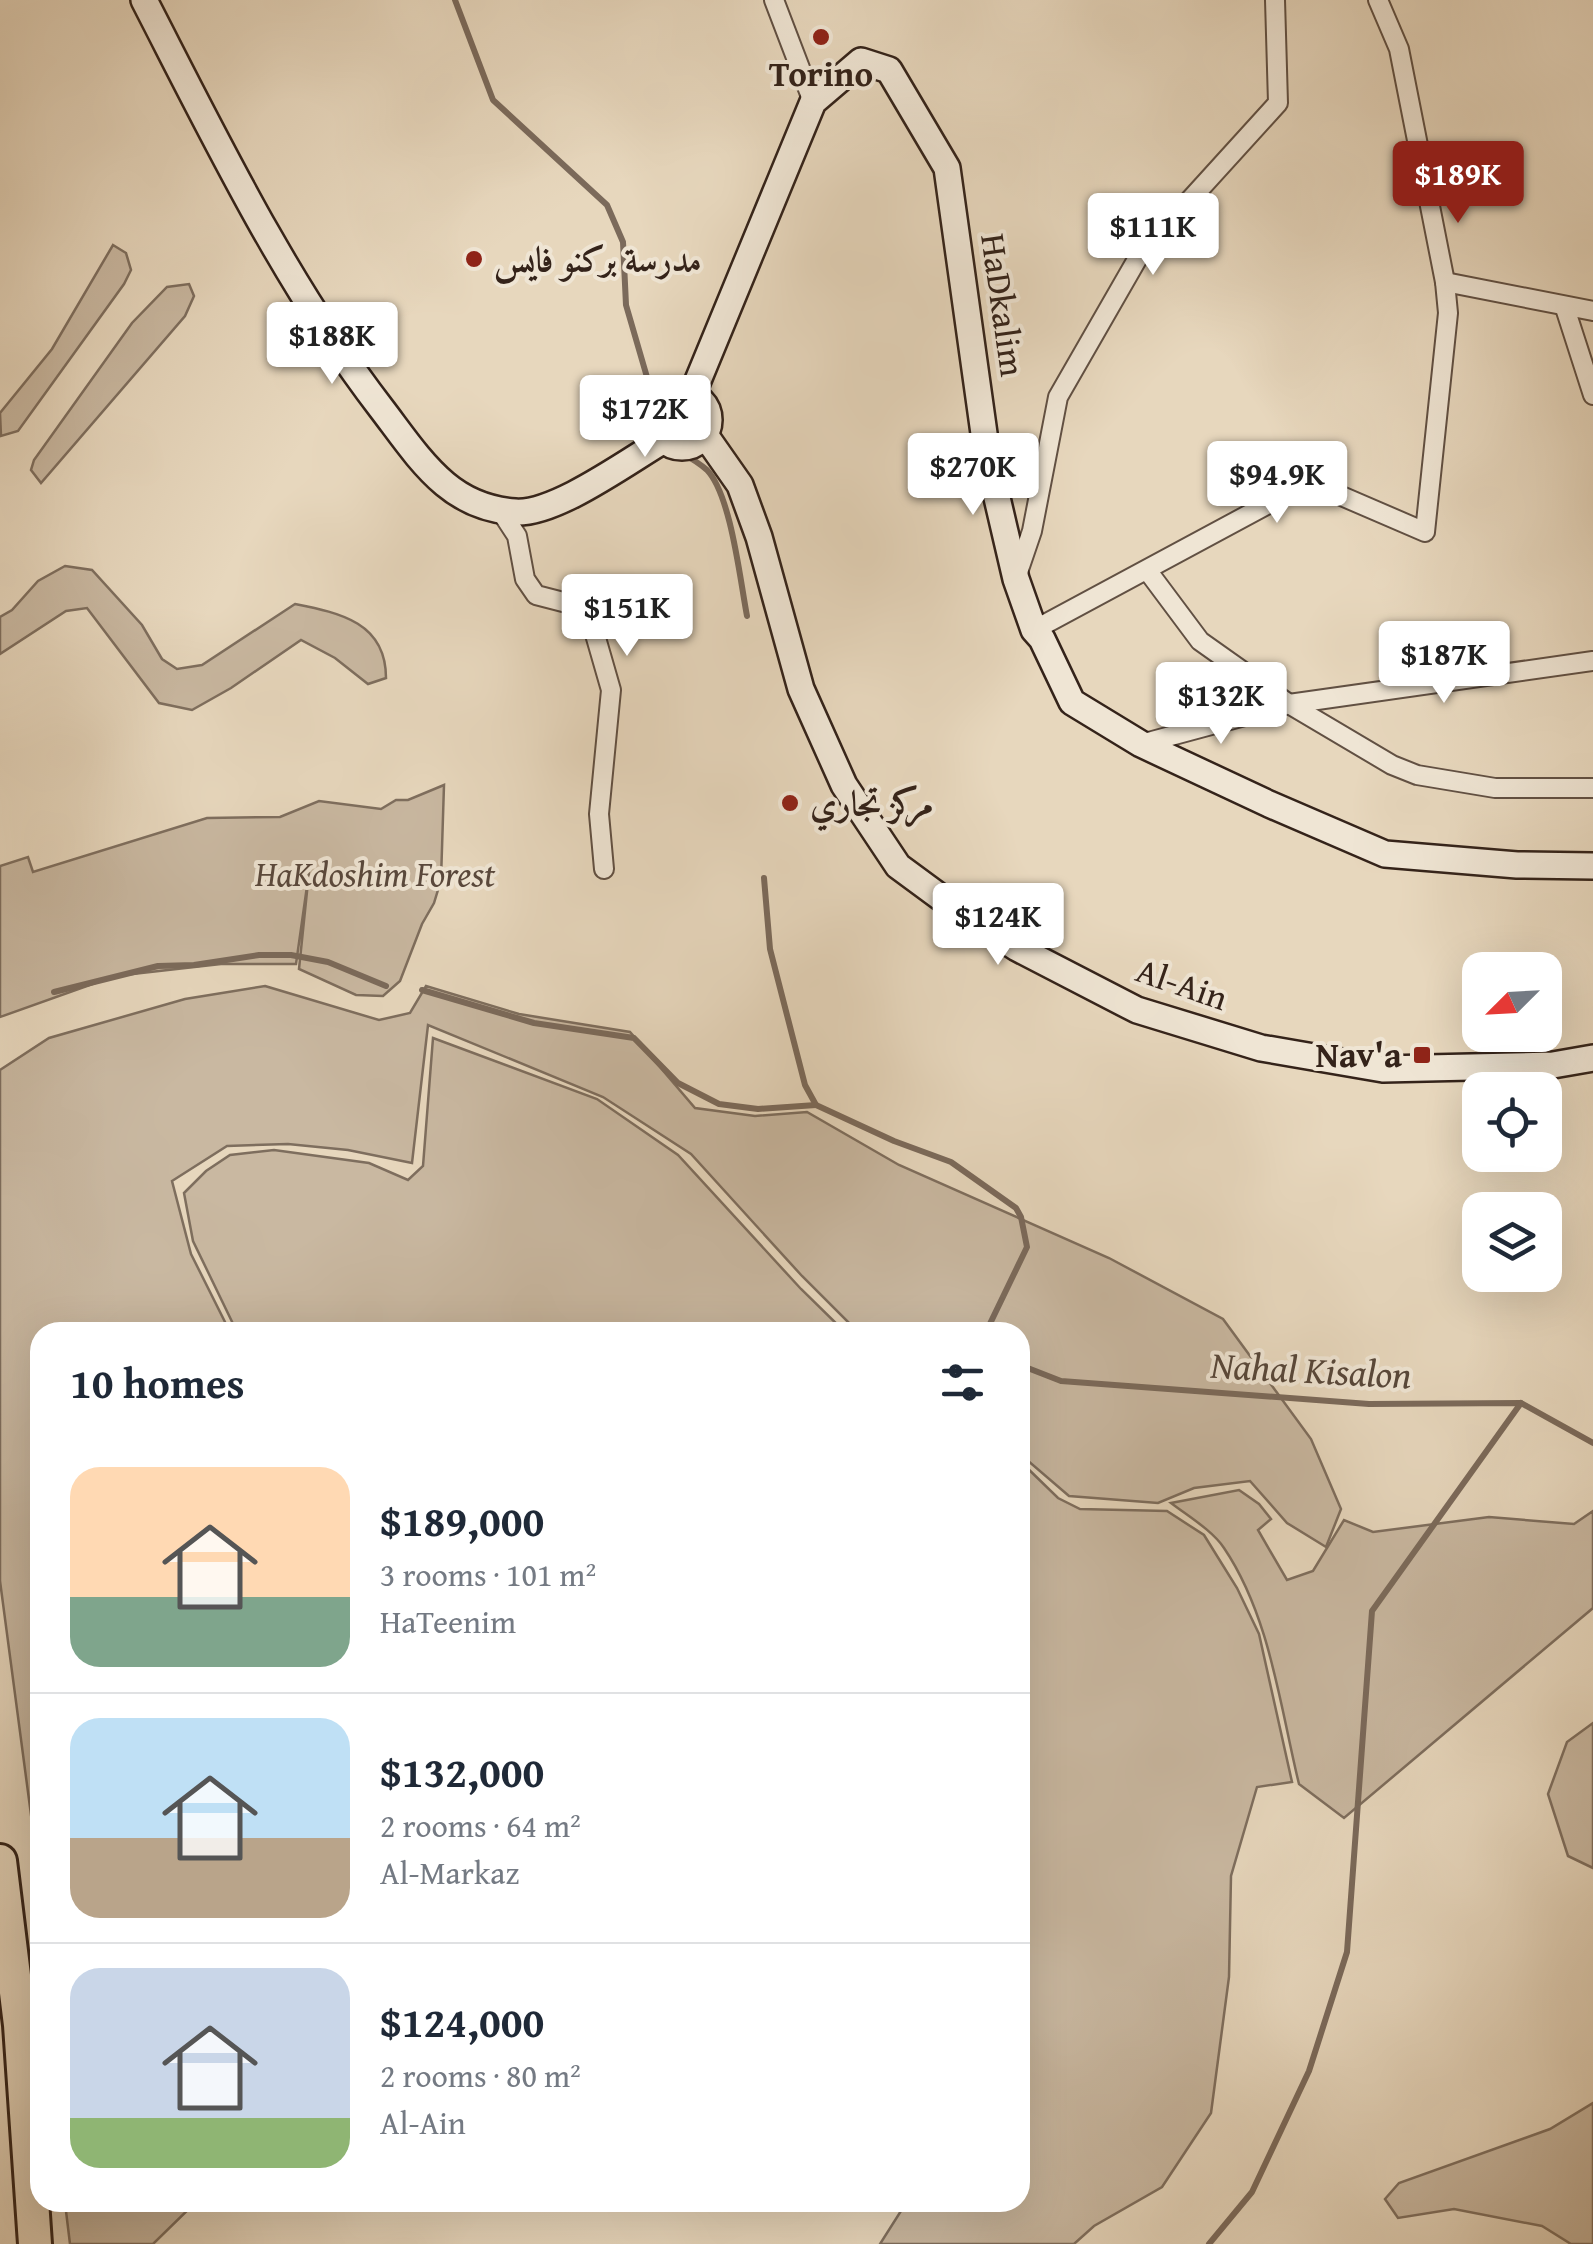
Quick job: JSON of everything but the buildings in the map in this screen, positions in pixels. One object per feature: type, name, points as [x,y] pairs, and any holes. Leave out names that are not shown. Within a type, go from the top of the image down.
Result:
[{"type":"highway","points":[[0,1861],[20,2025],[30,2171]]},
{"type":"highway","points":[[33,2212],[35,2244]]},
{"type":"street","points":[[144,0],[278,254],[329,336],[424,463],[446,485],[468,499],[500,510],[536,510],[559,501],[664,440]]},
{"type":"street","points":[[774,0],[814,102]]},
{"type":"street","points":[[1016,579],[1032,531],[1058,397],[1139,256],[1278,103],[1275,0]]},
{"type":"street","points":[[1034,630],[1308,482],[1425,532],[1448,313],[1399,49],[1378,0]]},
{"type":"street","name":"HaDkalim","points":[[692,396],[814,102],[861,61],[889,70],[948,168],[987,454],[1016,579],[1034,630],[1072,702],[1141,744],[1386,854],[1517,865],[1593,866]]},
{"type":"street","points":[[1445,282],[1593,311]]},
{"type":"street","points":[[1565,308],[1593,395]]},
{"type":"street","points":[[674,394],[692,396],[706,408],[705,436],[685,447],[664,440],[655,424],[659,406],[674,394]]},
{"type":"street","name":"Al-Ain","points":[[705,436],[740,486],[759,537],[801,690],[844,784],[898,866],[955,908],[1017,948],[1137,1010],[1261,1048],[1383,1069],[1553,1064],[1593,1058]]},
{"type":"street","points":[[500,510],[517,536],[525,579],[536,595],[567,603],[590,617],[612,690],[600,814],[604,868]]},
{"type":"street","points":[[1147,570],[1200,642],[1289,704],[1416,775],[1495,788],[1593,788]]},
{"type":"street","points":[[1141,744],[1289,704],[1593,661]]},
{"type":"green space","points":[[113,245],[126,253],[131,270],[124,284],[18,431],[1,436],[0,413],[52,349]]},
{"type":"green space","points":[[189,284],[194,296],[185,316],[41,483],[31,470],[34,460],[132,323],[167,287]]},
{"type":"green space","points":[[65,566],[92,570],[142,625],[162,659],[177,669],[202,665],[295,604],[358,624],[378,644],[386,678],[368,684],[335,658],[301,640],[192,710],[159,703],[87,608],[66,611],[0,654],[0,617],[12,610],[38,581]]},
{"type":"green space","name":"HaKdoshim Forest","points":[[444,785],[441,880],[400,981],[383,996],[356,995],[299,969],[309,872],[296,964],[221,964],[115,976],[0,1017],[0,866],[28,857],[33,872],[207,818],[280,817],[319,801],[381,809],[396,800],[408,800]]},
{"type":"green space","points":[[265,986],[379,1020],[410,1013],[426,986],[519,1014],[630,1032],[695,1108],[755,1116],[807,1112],[899,1165],[1109,1258],[1223,1319],[1311,1439],[1341,1509],[1326,1547],[1287,1523],[1250,1481],[1194,1488],[1158,1503],[1069,1496],[1030,1463],[1030,1322],[848,1322],[691,1154],[603,1097],[428,1025],[412,1163],[348,1150],[288,1144],[227,1146],[172,1181],[191,1254],[225,1322],[30,1322],[30,1807],[0,1581],[0,1070],[49,1038],[185,999]]},
{"type":"green space","points":[[433,1038],[597,1099],[678,1155],[835,1322],[232,1322],[193,1241],[184,1193],[206,1171],[230,1155],[274,1150],[369,1163],[408,1180],[423,1166]]},
{"type":"green space","points":[[1030,1471],[1058,1498],[1080,1509],[1167,1511],[1204,1535],[1237,1588],[1259,1634],[1292,1782],[1257,1787],[1231,1876],[1229,1977],[1211,2113],[1162,2187],[1094,2226],[1074,2244],[880,2244],[900,2212],[1030,2212]]},
{"type":"green space","points":[[1239,1490],[1259,1504],[1271,1519],[1258,1530],[1287,1580],[1313,1571],[1344,1520],[1373,1532],[1489,1517],[1574,1524],[1593,1511],[1593,1608],[1344,1818],[1299,1784],[1272,1662],[1240,1574],[1213,1536],[1171,1503]]},
{"type":"green space","points":[[1593,1723],[1593,1868],[1568,1856],[1548,1794],[1567,1742]]},
{"type":"green space","points":[[1593,2103],[1593,2244],[1571,2244],[1542,2226],[1454,2209],[1398,2218],[1385,2199],[1399,2183],[1550,2129]]},
{"type":"green space","points":[[66,2212],[186,2212],[153,2244],[70,2244]]},
{"type":"waterway","name":"Nahal Kisalon","points":[[455,0],[493,100],[607,205],[623,242],[626,305],[649,384]]},
{"type":"waterway","points":[[680,452],[707,470],[722,498],[747,616]]},
{"type":"waterway","name":"Nahal Kisalon","points":[[764,878],[770,949],[805,1085],[816,1105],[951,1162],[1016,1208],[1021,1217],[1027,1247],[991,1322]]},
{"type":"waterway","points":[[54,992],[158,966],[259,955],[291,955],[328,962],[386,986]]},
{"type":"waterway","points":[[422,990],[534,1023],[634,1038],[678,1083],[719,1104],[758,1109],[816,1105]]},
{"type":"waterway","name":"Nahal Kisalon","points":[[1030,1369],[1061,1381],[1369,1404],[1521,1403],[1593,1443]]},
{"type":"waterway","points":[[1209,2244],[1252,2192],[1309,2071],[1347,1952],[1372,1611],[1521,1403]]},
{"type":"place","name":"Torino","points":[[821,37]]},
{"type":"place","name":"مدرسة بركنو فايس","points":[[474,259]]},
{"type":"place","name":"مركز تجاري","points":[[790,803]]},
{"type":"place","name":"Nav'a","points":[[1422,1055]]}]
